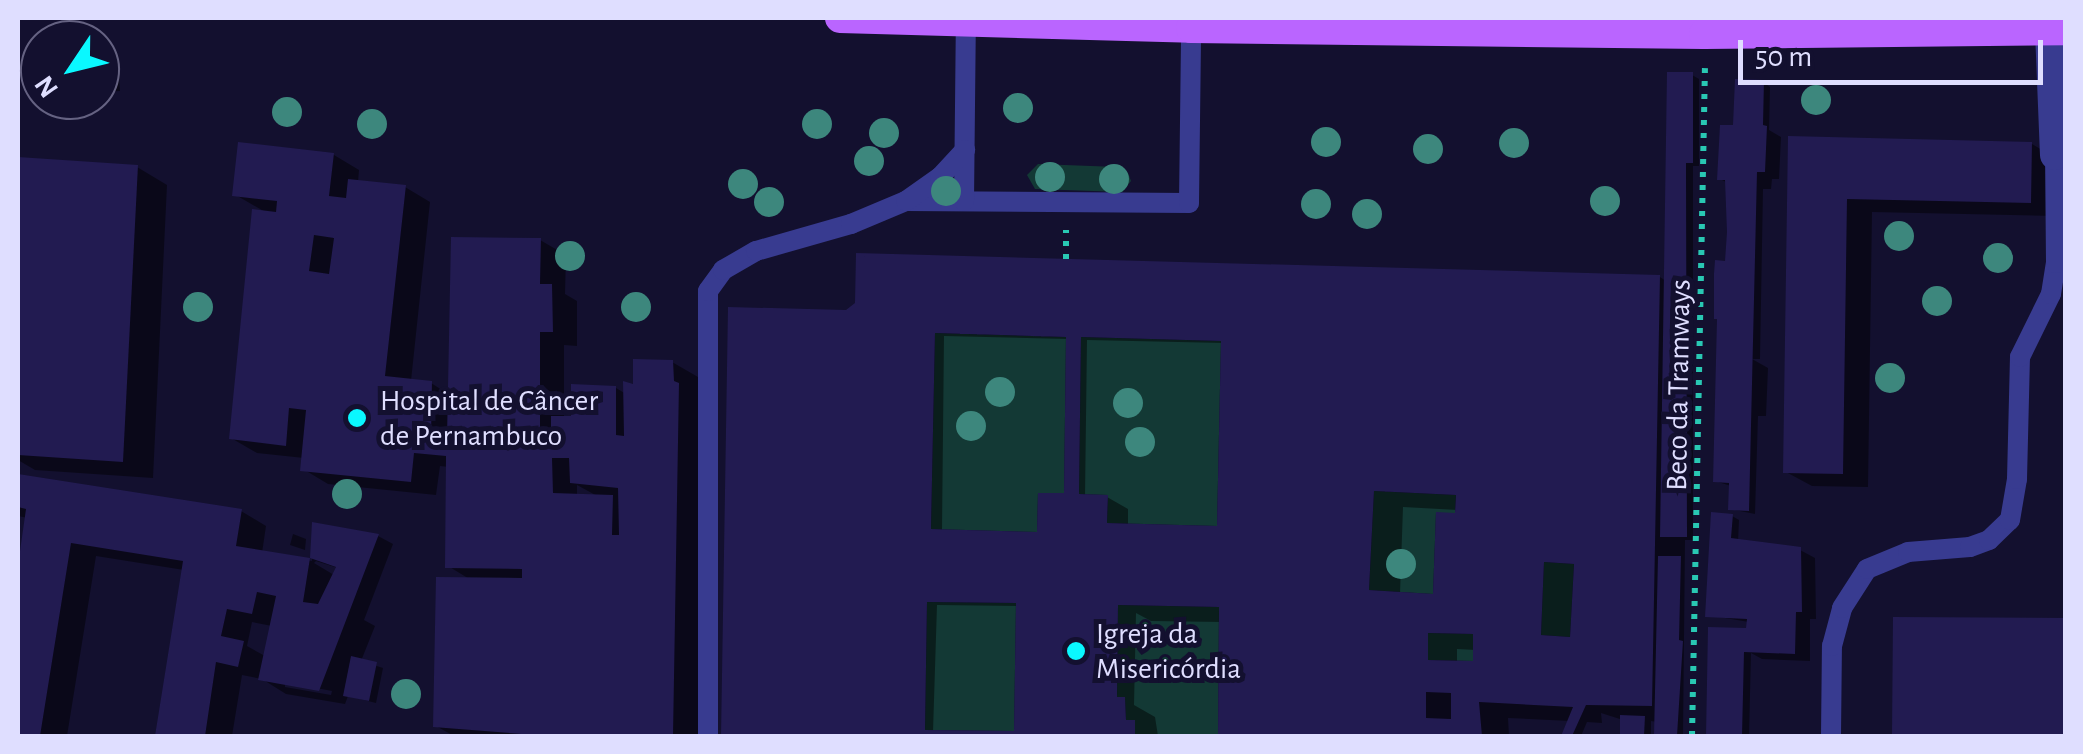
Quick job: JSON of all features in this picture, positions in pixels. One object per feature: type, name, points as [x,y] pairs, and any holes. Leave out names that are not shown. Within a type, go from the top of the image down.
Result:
[{"type":"main road","points":[[840,18],[1191,28],[1704,34],[2058,30]]},
{"type":"street","points":[[2055,154],[2058,30]]},
{"type":"lane","points":[[964,201],[966,22]]},
{"type":"lane","points":[[906,201],[1189,203],[1191,28]]},
{"type":"lane","points":[[708,736],[708,291],[724,270],[756,251],[851,224],[906,201],[940,177],[965,150]]},
{"type":"lane","points":[[1831,736],[1832,646],[1842,608],[1868,569],[1908,552],[1979,544],[1997,534],[2010,520],[2017,479],[2020,356],[2050,294],[2056,263],[2055,154]]},
{"type":"path","name":"Beco da Tramways","points":[[1692,736],[1706,178],[1704,34]]},
{"type":"green space","points":[[1038,164],[1118,167],[1128,173],[1131,181],[1122,192],[1035,189],[1027,175]]},
{"type":"green space","points":[[935,333],[1066,337],[1064,493],[1038,493],[1037,532],[931,529]]},
{"type":"green space","points":[[1081,337],[1221,341],[1217,526],[1107,523],[1108,495],[1079,494]]},
{"type":"green space","points":[[1374,491],[1456,495],[1455,513],[1436,513],[1433,594],[1369,590]]},
{"type":"green space","points":[[1544,562],[1574,564],[1570,637],[1541,635]]},
{"type":"green space","points":[[927,602],[1016,603],[1014,731],[925,730]]},
{"type":"green space","points":[[1118,605],[1219,607],[1218,736],[1135,734],[1135,720],[1126,720],[1125,698],[1117,697]]},
{"type":"green space","points":[[1428,633],[1473,634],[1473,661],[1428,660]]},
{"type":"building","points":[[1667,72],[1693,72],[1693,163],[1686,163],[1687,537],[1660,537]]},
{"type":"building","points":[[1735,79],[1764,80],[1763,125],[1767,126],[1765,172],[1757,172],[1749,511],[1728,510],[1729,483],[1713,482],[1717,319],[1714,274],[1715,260],[1725,261],[1727,232],[1725,180],[1717,180],[1720,125],[1733,125]]},
{"type":"building","points":[[1788,136],[2032,142],[2031,203],[1847,199],[1843,474],[1783,473]]},
{"type":"building","points":[[238,142],[334,153],[329,196],[346,198],[348,179],[406,185],[385,376],[432,381],[431,437],[447,437],[451,237],[541,238],[540,284],[552,284],[553,332],[540,332],[540,435],[551,437],[551,416],[571,416],[571,384],[616,386],[616,435],[624,436],[623,381],[633,384],[633,359],[673,360],[674,381],[679,383],[673,736],[547,736],[433,727],[436,577],[522,578],[522,569],[445,568],[446,456],[414,453],[411,482],[300,471],[306,410],[289,408],[286,446],[229,439],[252,209],[276,212],[277,201],[232,196]],"holes":[[[314,235],[334,238],[329,274],[309,271]],[[552,458],[569,458],[570,483],[618,488],[619,535],[612,535],[613,495],[553,493]]]},
{"type":"building","points":[[18,157],[138,165],[123,462],[18,455]]},
{"type":"building","points":[[856,253],[1660,275],[1652,706],[1586,705],[1572,736],[1561,736],[1573,707],[1479,702],[1482,736],[1218,736],[1219,607],[1118,605],[1117,697],[1125,697],[1126,720],[1135,720],[1135,736],[721,736],[728,307],[846,310],[855,303]],"holes":[[[935,333],[1066,337],[1064,493],[1038,493],[1037,532],[931,529]],[[1081,337],[1221,341],[1217,526],[1107,523],[1108,495],[1079,494]],[[1374,491],[1456,495],[1455,513],[1436,512],[1433,594],[1369,590]],[[1544,562],[1574,564],[1570,637],[1541,635]],[[927,602],[1016,603],[1014,731],[925,730]],[[1428,633],[1473,634],[1473,661],[1428,660]],[[1426,692],[1451,693],[1451,719],[1426,718]]]},
{"type":"building","points":[[18,474],[242,509],[236,546],[310,558],[312,522],[379,534],[319,691],[258,680],[276,596],[257,592],[252,614],[227,609],[221,636],[244,641],[238,667],[216,662],[205,736],[155,736],[183,561],[71,543],[40,736],[18,736],[18,565],[26,509],[18,507]],"holes":[[[310,558],[336,567],[318,604],[303,602]]]},
{"type":"building","points":[[1711,512],[1733,514],[1731,538],[1801,547],[1802,612],[1796,612],[1795,654],[1744,652],[1742,736],[1706,736],[1708,627],[1746,628],[1747,619],[1705,617]]},
{"type":"building","points":[[1658,556],[1681,556],[1679,640],[1683,641],[1677,736],[1654,736]]},
{"type":"building","points":[[1893,617],[2066,618],[2066,736],[1892,736]]},
{"type":"building","points":[[351,656],[377,662],[369,701],[343,696]]},
{"type":"building","points":[[1620,715],[1645,716],[1644,736],[1620,736]]},
{"type":"place","name":"Hospital de Câncer de Pernambuco","points":[[357,418]]},
{"type":"place","name":"Igreja da Misericórdia","points":[[1076,651]]}]
